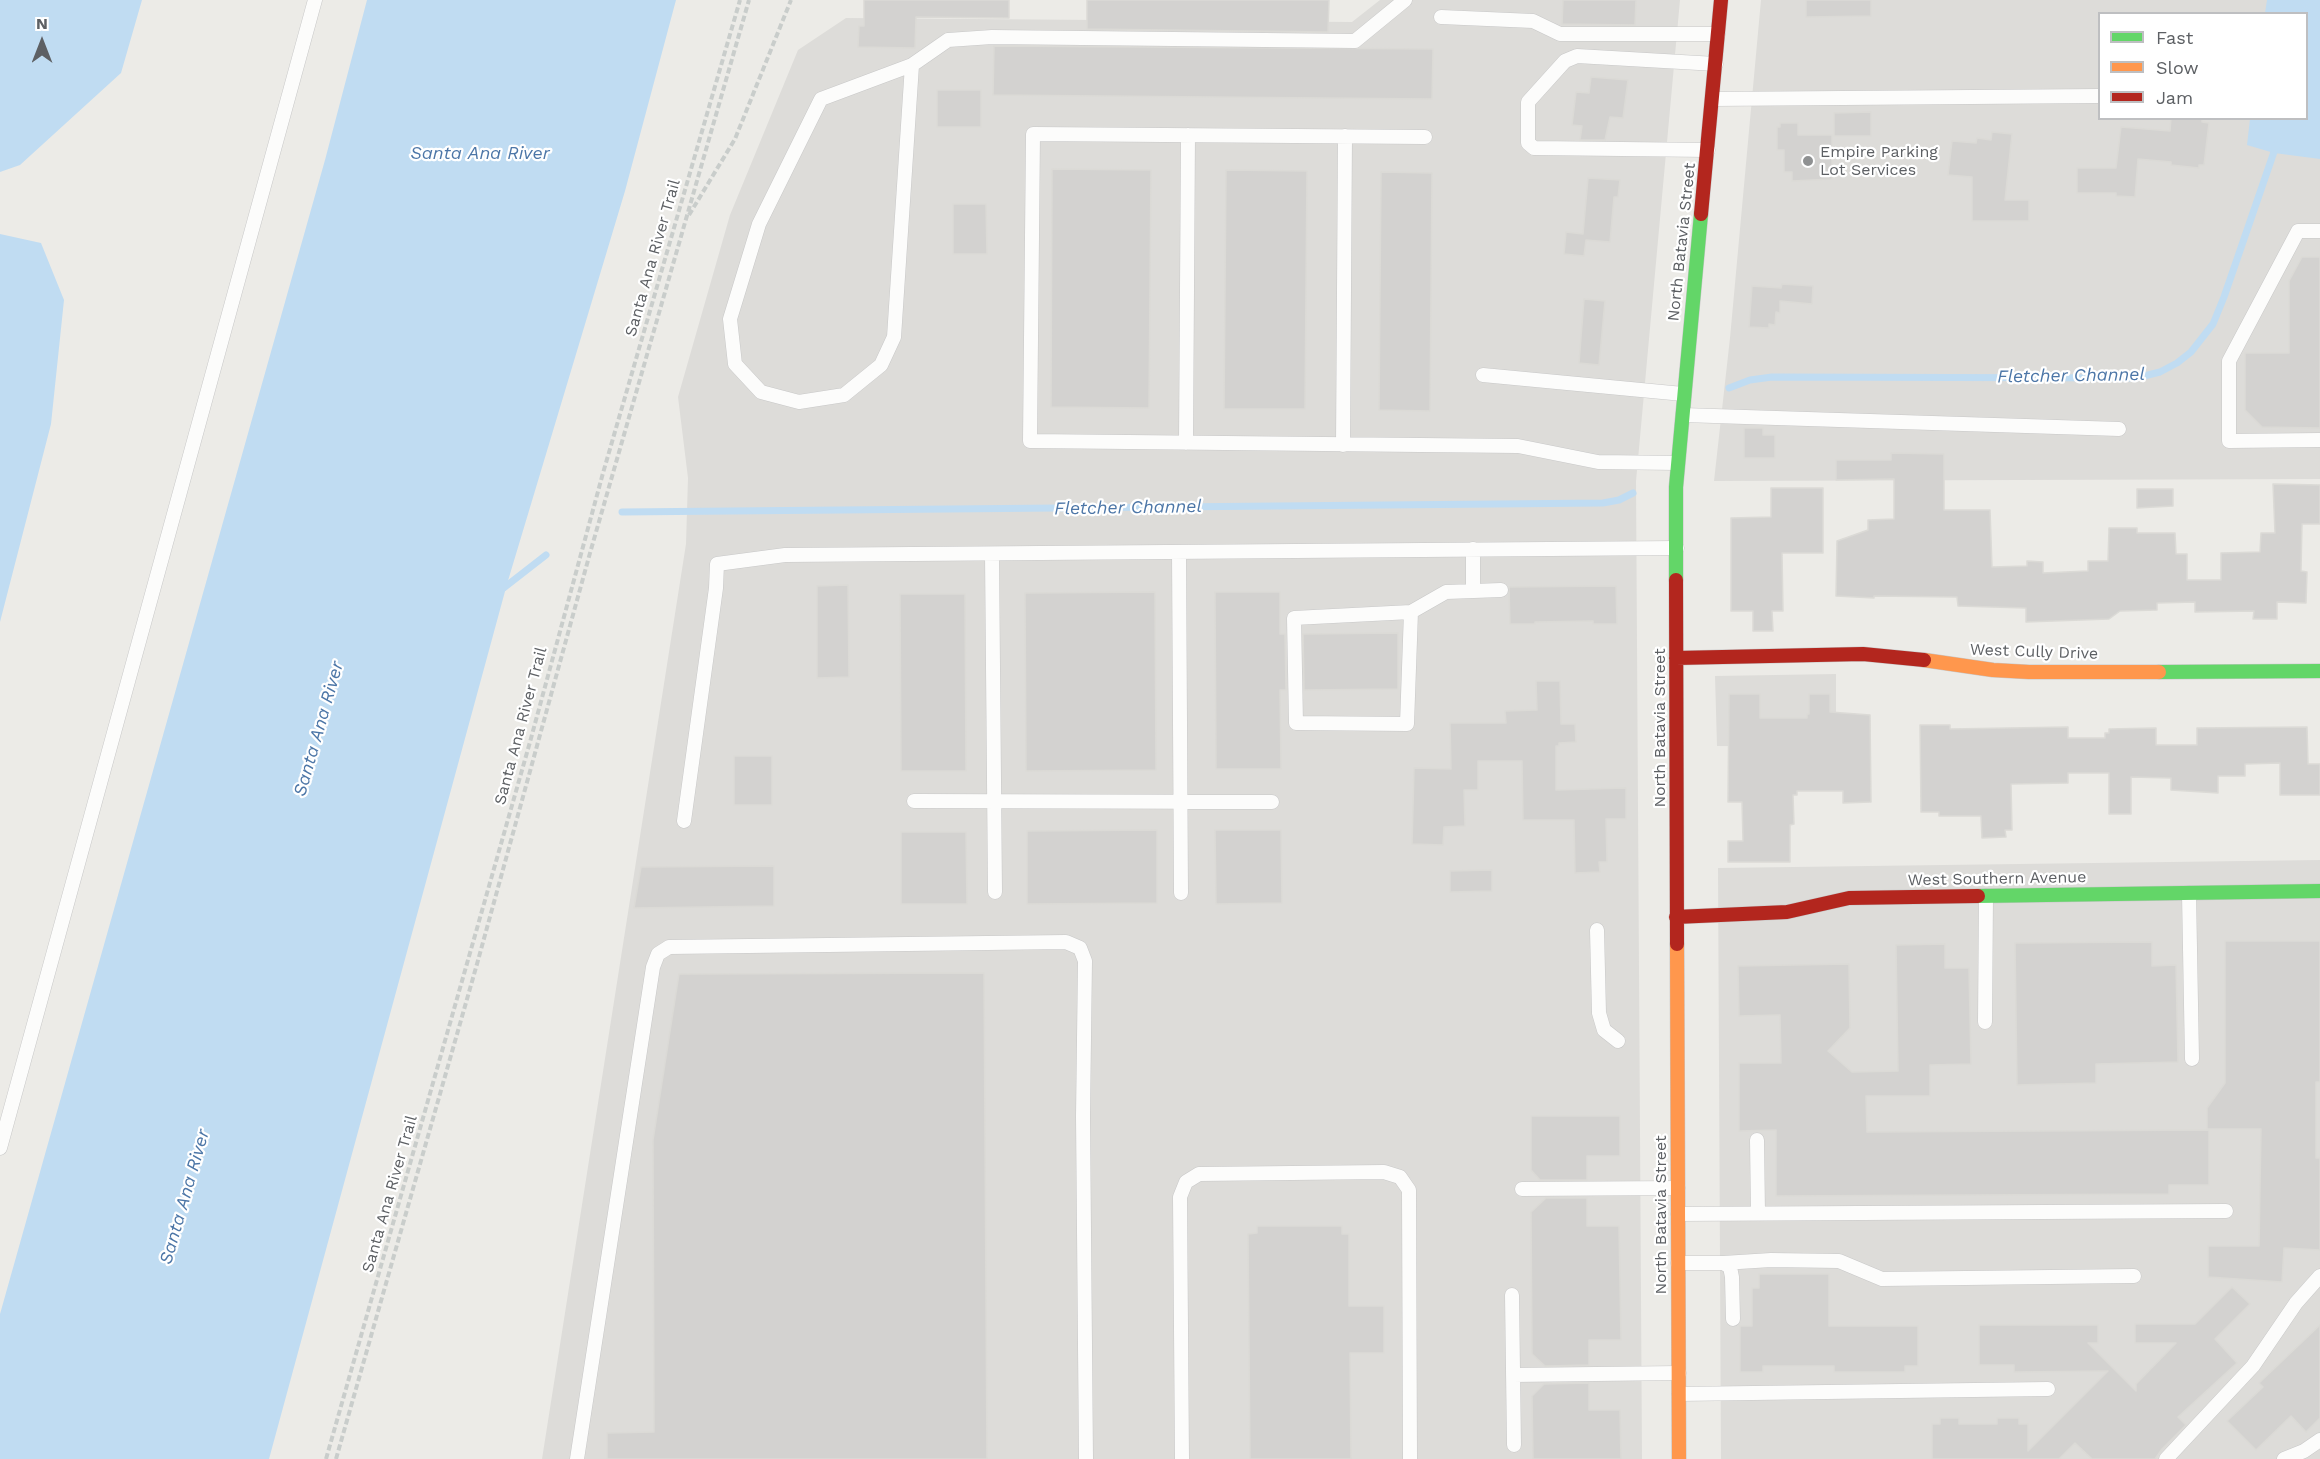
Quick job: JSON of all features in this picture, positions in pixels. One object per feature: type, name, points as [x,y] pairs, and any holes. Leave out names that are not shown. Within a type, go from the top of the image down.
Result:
[{"type":"main road","name":"North Batavia Street","points":[[1679,1459],[1676,917],[1677,463],[1721,0]]},
{"type":"main road","name":"West Cully Drive","points":[[1676,658],[1863,654],[2029,672],[2320,670]]},
{"type":"main road","name":"West Southern Avenue","points":[[1676,917],[1787,912],[1849,898],[2320,891]]},
{"type":"lane","points":[[0,1148],[315,0]]},
{"type":"lane","points":[[912,65],[894,337],[881,365],[844,395],[799,402],[761,392],[735,364],[730,319],[759,224],[821,99],[912,65],[948,40],[992,37],[1355,41],[1405,0]]},
{"type":"lane","points":[[1441,17],[1533,21],[1560,34],[1718,34]]},
{"type":"lane","points":[[1708,150],[1534,148],[1528,143],[1528,102],[1565,61],[1577,56],[1716,64]]},
{"type":"lane","points":[[1713,99],[2098,96]]},
{"type":"lane","points":[[1425,137],[1034,134],[1030,441],[1518,446],[1598,462],[1677,463]]},
{"type":"lane","points":[[1186,443],[1188,135]]},
{"type":"lane","points":[[1343,445],[1345,136]]},
{"type":"lane","points":[[2320,231],[2298,231],[2229,361],[2229,441],[2320,440]]},
{"type":"lane","points":[[1483,375],[1683,394]]},
{"type":"lane","points":[[1681,415],[2119,429]]},
{"type":"lane","points":[[684,821],[716,588],[717,564],[785,555],[1677,548]]},
{"type":"lane","points":[[1473,549],[1473,590]]},
{"type":"lane","points":[[1179,552],[1181,893]]},
{"type":"lane","points":[[992,554],[994,892]]},
{"type":"lane","points":[[1411,612],[1407,724],[1296,723],[1294,618],[1411,612],[1446,592],[1501,590]]},
{"type":"lane","points":[[914,801],[1272,802]]},
{"type":"lane","points":[[2189,893],[2192,1059]]},
{"type":"lane","points":[[1985,1022],[1986,896]]},
{"type":"lane","points":[[1597,930],[1599,1013],[1604,1030],[1618,1041]]},
{"type":"lane","points":[[577,1459],[653,967],[657,954],[669,947],[1066,942],[1080,948],[1085,962],[1083,1116],[1086,1459]]},
{"type":"lane","points":[[1757,1140],[1758,1213]]},
{"type":"lane","points":[[1182,1459],[1180,1197],[1186,1182],[1198,1174],[1384,1172],[1400,1177],[1409,1190],[1410,1459]]},
{"type":"lane","points":[[1522,1189],[1678,1188]]},
{"type":"lane","points":[[1678,1214],[2226,1210]]},
{"type":"lane","points":[[1678,1263],[1772,1260],[1839,1261],[1882,1279],[2134,1276]]},
{"type":"lane","points":[[1723,1263],[1730,1267],[1732,1277],[1733,1319]]},
{"type":"lane","points":[[2166,1459],[2253,1366],[2296,1303],[2320,1276]]},
{"type":"lane","points":[[1512,1295],[1514,1445]]},
{"type":"lane","points":[[1513,1375],[1679,1373]]},
{"type":"lane","points":[[1679,1394],[2048,1389]]},
{"type":"lane","points":[[2284,1459],[2304,1451],[2320,1440]]},
{"type":"path","name":"Santa Ana River Trail","points":[[326,1459],[523,765],[603,473],[740,0]]},
{"type":"path","points":[[336,1459],[474,976],[590,553],[749,0]]},
{"type":"path","points":[[685,221],[735,139],[791,0]]},
{"type":"shaded area","points":[[1380,0],[1680,0],[1636,481],[1642,1459],[542,1459],[686,544],[688,478],[678,397],[730,215],[798,50],[846,18],[1352,22]]},
{"type":"shaded area","points":[[1761,0],[2320,0],[2320,479],[1714,481],[1730,338]]},
{"type":"shaded area","points":[[1836,674],[1836,747],[1717,746],[1715,676]]},
{"type":"shaded area","points":[[2320,860],[2320,1459],[1721,1459],[1718,868]]},
{"type":"water","points":[[0,0],[142,0],[121,73],[20,165],[0,172]]},
{"type":"water","name":"Santa Ana River","points":[[367,0],[676,0],[625,191],[507,584],[269,1459],[0,1459],[0,1314],[325,160]]},
{"type":"water","points":[[2267,0],[2320,0],[2320,159],[2274,153],[2247,145],[2250,120],[2308,120],[2308,12],[2265,12]]},
{"type":"water","points":[[0,234],[41,243],[64,300],[51,424],[0,622]]},
{"type":"building","points":[[864,0],[1009,0],[1009,18],[916,17],[915,48],[858,47],[859,26],[864,26]]},
{"type":"building","points":[[1087,0],[1329,0],[1328,32],[1087,29]]},
{"type":"building","points":[[1563,0],[1636,0],[1635,25],[1562,24]]},
{"type":"building","points":[[1806,0],[1871,0],[1871,16],[1806,17]]},
{"type":"building","points":[[994,46],[1433,49],[1432,99],[993,95]]},
{"type":"building","points":[[1591,77],[1628,80],[1623,118],[1610,117],[1605,140],[1580,140],[1582,126],[1572,125],[1576,92],[1589,93]]},
{"type":"building","points":[[937,90],[981,90],[981,127],[937,127]]},
{"type":"building","points":[[1871,112],[1871,136],[1834,136],[1834,113]]},
{"type":"building","points":[[2171,120],[2202,120],[2202,122],[2209,123],[2204,165],[2199,165],[2199,168],[2171,165],[2171,162],[2138,159],[2135,197],[2116,196],[2116,193],[2077,193],[2077,168],[2116,168],[2121,127],[2170,131]]},
{"type":"building","name":"Empire Parking Lot Services","points":[[1780,123],[1798,123],[1798,135],[1832,135],[1832,179],[1792,181],[1792,172],[1784,172],[1784,150],[1777,150],[1777,127],[1780,127]]},
{"type":"building","points":[[1992,132],[2012,134],[2005,200],[2029,200],[2029,221],[1972,221],[1972,177],[1948,175],[1952,141],[1976,143],[1977,138],[1991,140]]},
{"type":"building","points":[[1052,169],[1151,170],[1149,408],[1051,407]]},
{"type":"building","points":[[1226,170],[1307,171],[1305,409],[1224,409]]},
{"type":"building","points":[[1381,172],[1432,173],[1430,411],[1379,410]]},
{"type":"building","points":[[1588,178],[1620,180],[1618,197],[1614,197],[1610,242],[1586,240],[1584,256],[1564,254],[1566,232],[1583,234]]},
{"type":"building","points":[[953,204],[986,204],[987,254],[953,254]]},
{"type":"building","points":[[2302,257],[2320,257],[2320,428],[2262,427],[2245,410],[2245,353],[2289,353],[2289,281]]},
{"type":"building","points":[[1782,284],[1813,286],[1812,304],[1780,301],[1780,313],[1776,312],[1775,325],[1769,324],[1769,328],[1749,327],[1752,286],[1781,288]]},
{"type":"building","points":[[1584,299],[1605,301],[1599,365],[1579,363]]},
{"type":"building","points":[[1744,428],[1763,428],[1763,435],[1775,435],[1775,458],[1744,458]]},
{"type":"building","points":[[1891,453],[1944,454],[1944,510],[1990,510],[1992,567],[2027,566],[2027,561],[2043,562],[2043,573],[2088,571],[2088,561],[2108,561],[2109,528],[2137,528],[2137,533],[2175,533],[2176,554],[2187,554],[2187,580],[2221,580],[2221,553],[2260,552],[2261,533],[2275,533],[2273,484],[2320,485],[2320,524],[2302,524],[2301,571],[2307,572],[2306,603],[2277,602],[2277,619],[2253,619],[2254,611],[2195,612],[2195,602],[2157,603],[2157,610],[2120,611],[2109,619],[2026,622],[2026,608],[1958,606],[1957,597],[1836,596],[1837,541],[1868,530],[1868,520],[1894,519],[1894,479],[1836,480],[1836,460],[1891,460]]},
{"type":"building","points":[[1771,488],[1823,488],[1823,553],[1782,553],[1783,611],[1772,611],[1773,631],[1753,631],[1753,611],[1731,611],[1731,518],[1771,517]]},
{"type":"building","points":[[2137,489],[2173,489],[2173,506],[2137,508]]},
{"type":"building","points":[[848,585],[849,677],[817,678],[817,586]]},
{"type":"building","points":[[1616,586],[1617,624],[1593,624],[1593,621],[1510,624],[1509,587]]},
{"type":"building","points":[[1155,592],[1156,770],[1026,771],[1025,593]]},
{"type":"building","points":[[1215,592],[1280,592],[1280,634],[1285,634],[1286,690],[1280,690],[1281,769],[1216,769]]},
{"type":"building","points":[[900,594],[965,594],[966,771],[901,771]]},
{"type":"building","points":[[1398,633],[1398,689],[1304,690],[1303,634]]},
{"type":"building","points":[[1536,681],[1560,681],[1561,724],[1575,724],[1576,742],[1559,743],[1559,746],[1556,746],[1556,790],[1626,788],[1626,819],[1606,819],[1607,862],[1599,862],[1600,872],[1575,873],[1574,820],[1523,820],[1522,761],[1478,761],[1478,790],[1464,790],[1465,826],[1444,827],[1443,845],[1412,844],[1414,768],[1451,769],[1450,723],[1506,723],[1505,711],[1537,710]]},
{"type":"building","points":[[1729,694],[1760,694],[1760,718],[1807,718],[1809,694],[1830,694],[1830,712],[1870,715],[1871,802],[1843,803],[1843,791],[1797,791],[1797,795],[1793,795],[1794,824],[1790,825],[1790,862],[1728,862],[1728,841],[1743,841],[1742,802],[1728,802]]},
{"type":"building","points":[[1920,725],[1950,725],[1950,729],[2068,727],[2068,738],[2105,738],[2105,733],[2109,733],[2109,729],[2156,728],[2156,745],[2197,745],[2197,728],[2307,727],[2308,764],[2320,764],[2320,795],[2280,795],[2280,763],[2245,764],[2245,776],[2218,776],[2218,793],[2171,790],[2171,778],[2131,777],[2131,814],[2109,814],[2109,773],[2068,773],[2068,783],[2011,784],[2012,830],[2005,830],[2006,837],[1982,838],[1981,816],[1939,816],[1939,812],[1921,812]]},
{"type":"building","points":[[734,756],[772,756],[772,805],[734,805]]},
{"type":"building","points":[[1157,830],[1157,903],[1027,904],[1027,831]]},
{"type":"building","points":[[1215,830],[1281,830],[1282,903],[1216,904]]},
{"type":"building","points":[[901,832],[966,832],[967,904],[901,904]]},
{"type":"building","points":[[774,866],[774,906],[634,908],[641,867]]},
{"type":"building","points":[[1492,870],[1492,891],[1450,892],[1450,871]]},
{"type":"building","points":[[2225,941],[2320,941],[2320,1082],[2316,1082],[2316,1158],[2320,1158],[2320,1250],[2284,1248],[2282,1282],[2208,1277],[2208,1246],[2259,1246],[2261,1129],[2207,1129],[2207,1108],[2225,1083]]},
{"type":"building","points":[[2152,942],[2152,966],[2176,965],[2178,1062],[2096,1064],[2096,1083],[2017,1085],[2015,943]]},
{"type":"building","points":[[1945,944],[1945,968],[1969,968],[1971,1064],[1930,1065],[1930,1096],[1866,1096],[1867,1132],[2209,1130],[2209,1185],[2169,1185],[2169,1194],[1776,1196],[1776,1130],[1739,1131],[1739,1063],[1781,1063],[1780,1015],[1739,1016],[1738,966],[1849,964],[1850,1028],[1828,1051],[1852,1072],[1898,1071],[1896,945]]},
{"type":"building","points":[[984,973],[987,1459],[607,1459],[607,1433],[654,1432],[653,1140],[679,974]]},
{"type":"building","points":[[1531,1116],[1620,1116],[1620,1156],[1587,1156],[1587,1180],[1540,1180],[1531,1170]]},
{"type":"building","points":[[1546,1198],[1587,1198],[1587,1226],[1619,1226],[1621,1340],[1589,1340],[1589,1365],[1545,1366],[1532,1354],[1531,1212]]},
{"type":"building","points":[[1257,1226],[1342,1226],[1342,1234],[1349,1234],[1349,1306],[1384,1306],[1384,1353],[1350,1353],[1351,1459],[1250,1459],[1248,1234],[1257,1233]]},
{"type":"building","points":[[1759,1274],[1829,1274],[1829,1326],[1918,1326],[1918,1366],[1905,1366],[1905,1372],[1834,1372],[1834,1366],[1763,1366],[1763,1372],[1740,1372],[1740,1326],[1752,1326],[1752,1288],[1759,1288]]},
{"type":"building","points":[[2232,1287],[2250,1304],[2215,1339],[2237,1363],[2178,1417],[2186,1425],[2155,1459],[2092,1459],[2075,1443],[2059,1459],[1932,1459],[1932,1424],[1940,1424],[1940,1418],[1959,1418],[1959,1424],[1997,1424],[1997,1418],[2019,1418],[2019,1424],[2028,1424],[2028,1451],[2108,1371],[2014,1372],[2014,1365],[1979,1365],[1979,1325],[2098,1325],[2098,1343],[2088,1343],[2136,1391],[2136,1384],[2176,1343],[2135,1343],[2135,1324],[2195,1324]]},
{"type":"building","points":[[2320,1325],[2320,1418],[2306,1432],[2291,1416],[2256,1450],[2227,1421],[2263,1387],[2259,1383]]},
{"type":"building","points":[[1589,1383],[1589,1410],[1620,1410],[1621,1459],[1533,1459],[1532,1396],[1544,1384]]},
{"type":"waterway","name":"Fletcher Channel","points":[[1729,388],[1750,380],[1772,377],[2136,378],[2160,372],[2191,352],[2213,324],[2276,146]]},
{"type":"waterway","name":"Fletcher Channel","points":[[622,512],[1603,503],[1619,500],[1633,493]]},
{"type":"waterway","points":[[501,590],[546,555]]},
{"type":"traffic: fast","points":[[1676,580],[1676,487],[1701,214]]},
{"type":"traffic: fast","points":[[2159,672],[2320,671]]},
{"type":"traffic: fast","points":[[1978,896],[2320,891]]},
{"type":"traffic: slow","points":[[1924,660],[1993,670],[2029,672],[2159,672]]},
{"type":"traffic: slow","points":[[1677,944],[1679,1459]]},
{"type":"traffic: jam","points":[[1701,214],[1721,0]]},
{"type":"traffic: jam","points":[[1676,580],[1677,944]]},
{"type":"traffic: jam","points":[[1676,658],[1863,654],[1924,660]]},
{"type":"traffic: jam","points":[[1676,917],[1787,912],[1849,898],[1978,896]]},
{"type":"place","name":"Empire Parking Lot Services","points":[[1808,161]]}]
